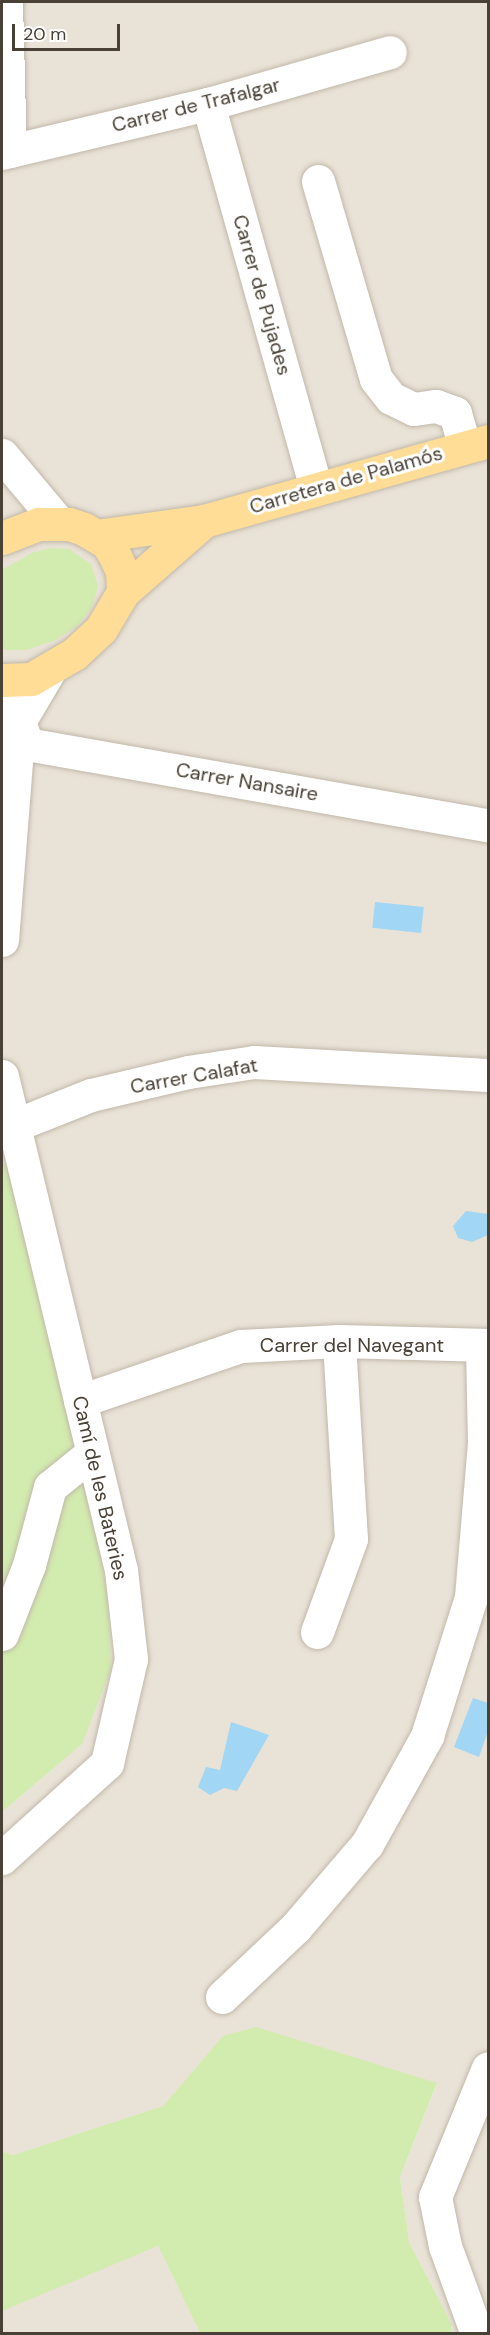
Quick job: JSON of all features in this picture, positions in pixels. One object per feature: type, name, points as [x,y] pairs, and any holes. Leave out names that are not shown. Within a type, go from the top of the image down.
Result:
[{"type":"main road","name":"Carretera de Palamós","points":[[96,536],[204,521],[316,487],[477,444]]},
{"type":"main road","name":"Carretera de Palamós","points":[[49,671],[101,629],[123,592],[204,521]]},
{"type":"main road","points":[[2,538],[39,524],[59,523],[96,536],[107,543],[114,554],[122,572],[123,592]]},
{"type":"main road","points":[[2,680],[31,679],[49,671]]},
{"type":"street","points":[[6,2],[6,152]]},
{"type":"street","name":"Carrer de Trafalgar","points":[[6,152],[208,104],[390,52]]},
{"type":"street","name":"Carrer de Pujades","points":[[208,104],[316,487]]},
{"type":"street","points":[[318,181],[376,379],[391,398],[414,409],[436,406],[455,413],[477,444]]},
{"type":"street","points":[[2,455],[59,523]]},
{"type":"street","points":[[2,940],[7,716],[49,671]]},
{"type":"street","name":"Carrer Nansaire","points":[[7,716],[27,744],[489,825]]},
{"type":"street","name":"Carrer Calafat","points":[[13,1126],[91,1095],[188,1072],[254,1062],[489,1075]]},
{"type":"street","name":"Camí de les Bateries","points":[[2,1076],[121,1570],[131,1659],[107,1763],[2,1858]]},
{"type":"street","points":[[317,1632],[351,1539],[339,1341]]},
{"type":"street","name":"Carrer del Navegant","points":[[80,1401],[241,1346],[339,1341],[486,1345]]},
{"type":"street","points":[[222,1997],[296,1927],[367,1844],[427,1736],[471,1597],[484,1443],[486,1345]]},
{"type":"street","points":[[2,1634],[30,1565],[50,1487],[92,1453]]},
{"type":"street","points":[[477,2334],[445,2246],[435,2197],[489,2068]]},
{"type":"shaded area","points":[[2,2],[488,2],[488,2333],[451,2333],[451,2323],[409,2242],[400,2177],[437,2084],[223,2037],[163,2106],[13,2155],[2,2151],[2,1812],[82,1744],[2,1658]]},
{"type":"shaded area","points":[[158,2246],[200,2333],[2,2334],[3,2308]]},
{"type":"green space","points":[[52,548],[69,549],[91,564],[98,586],[92,607],[76,627],[53,641],[26,650],[6,650],[2,647],[2,570],[34,552]]},
{"type":"green space","points":[[7,1161],[92,1507],[108,1597],[111,1669],[82,1744],[2,1812],[2,1164]]},
{"type":"green space","points":[[256,2027],[437,2083],[400,2177],[409,2242],[451,2323],[451,2333],[200,2333],[158,2246],[2,2311],[2,2151],[13,2155],[163,2106],[223,2036]]},
{"type":"water","points":[[375,902],[424,907],[421,933],[372,928]]},
{"type":"water","points":[[466,1211],[488,1214],[488,1235],[472,1242],[458,1238],[453,1226]]},
{"type":"water","points":[[473,1698],[488,1703],[488,1731],[479,1757],[454,1747]]},
{"type":"water","points":[[231,1722],[269,1735],[237,1791],[224,1788],[210,1795],[198,1787],[206,1767],[220,1770]]}]
